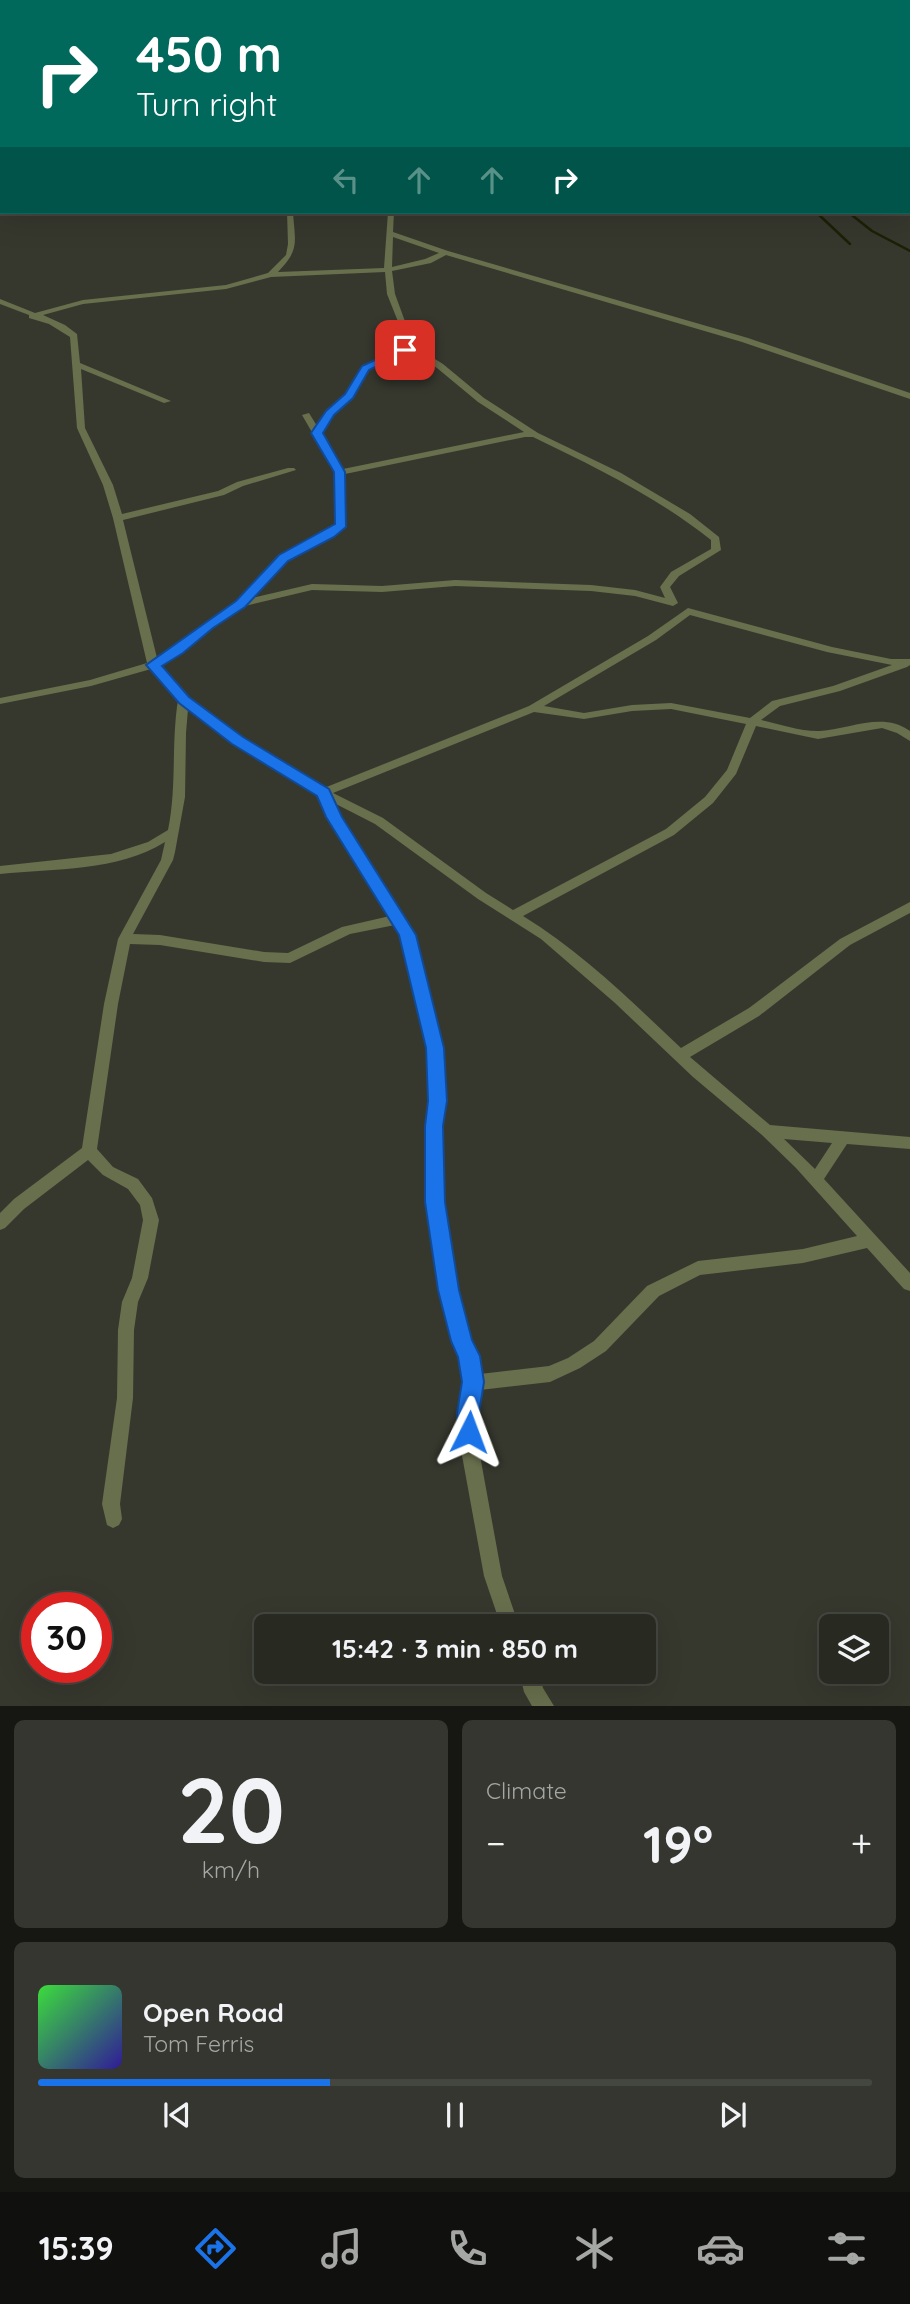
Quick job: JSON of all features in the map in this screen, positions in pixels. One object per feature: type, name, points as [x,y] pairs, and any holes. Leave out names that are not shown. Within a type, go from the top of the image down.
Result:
[{"type":"street","points":[[271,275],[289,256],[292,244],[290,214]]},
{"type":"street","points":[[391,214],[388,270],[391,294],[411,341],[410,347]]},
{"type":"street","points":[[391,234],[445,253],[745,340],[910,396]]},
{"type":"street","points":[[32,316],[83,302],[214,289],[271,275],[388,270],[433,260],[445,253]]},
{"type":"street","points":[[0,300],[32,316],[69,329],[76,342],[81,428],[108,485],[153,665],[184,700],[237,741],[323,793],[379,821],[566,953],[698,1073],[767,1131],[816,1180],[910,1284]]},
{"type":"street","points":[[317,433],[330,413],[349,396],[365,368],[410,347]]},
{"type":"street","points":[[410,347],[440,366],[481,400],[535,435],[618,475],[688,516],[716,539],[716,550],[676,574],[665,587],[672,603]]},
{"type":"street","points":[[78,365],[167,401]]},
{"type":"street","points":[[0,701],[91,683],[153,665],[241,604],[284,558],[342,525],[340,472],[306,415]]},
{"type":"street","points":[[340,472],[526,434],[535,435]]},
{"type":"street","points":[[118,518],[221,493],[240,484],[291,470]]},
{"type":"street","points":[[241,604],[312,587],[382,589],[455,583],[591,588],[635,593],[672,603],[688,611],[818,647],[909,663]]},
{"type":"street","points":[[323,793],[533,708],[652,638],[688,611]]},
{"type":"street","points":[[514,915],[670,832],[709,800],[732,771],[753,722],[775,703],[836,689],[909,663]]},
{"type":"street","points":[[0,1223],[19,1204],[89,1152],[111,1004],[124,939],[167,860],[180,791],[180,727],[184,700]]},
{"type":"street","points":[[533,708],[584,716],[632,708],[671,706],[818,735],[883,724],[901,730],[910,737]]},
{"type":"street","points":[[323,793],[334,817],[408,935],[435,1048],[438,1101],[434,1126],[434,1185],[437,1219],[449,1290],[462,1341],[469,1356],[473,1382],[468,1413],[470,1450],[493,1576],[506,1614]]},
{"type":"street","points":[[0,870],[109,860],[158,843],[172,833]]},
{"type":"street","points":[[681,1055],[754,1012],[845,942],[910,907]]},
{"type":"street","points":[[124,939],[160,940],[264,957],[290,958],[348,929],[400,919]]},
{"type":"street","points":[[767,1131],[910,1143]]},
{"type":"street","points":[[816,1180],[844,1136]]},
{"type":"street","points":[[89,1152],[108,1171],[133,1184],[147,1203],[150,1220],[140,1278],[131,1302],[126,1329],[125,1398],[111,1504],[113,1519]]},
{"type":"street","points":[[473,1382],[550,1374],[574,1363],[600,1346],[653,1291],[698,1268],[803,1256],[870,1240]]},
{"type":"street","points":[[532,1684],[534,1692],[544,1706]]},
{"type":"waterway","points":[[818,214],[850,244]]},
{"type":"waterway","points":[[851,214],[872,231],[910,251]]},
{"type":"route","points":[[405,350],[365,368],[349,396],[330,413],[317,433],[340,472],[342,525],[284,558],[241,604],[153,665],[184,700],[237,741],[323,793],[334,817],[408,935],[435,1048],[438,1101],[434,1126],[435,1202],[449,1290],[462,1341],[469,1356],[473,1382],[468,1413],[469,1432]]}]
